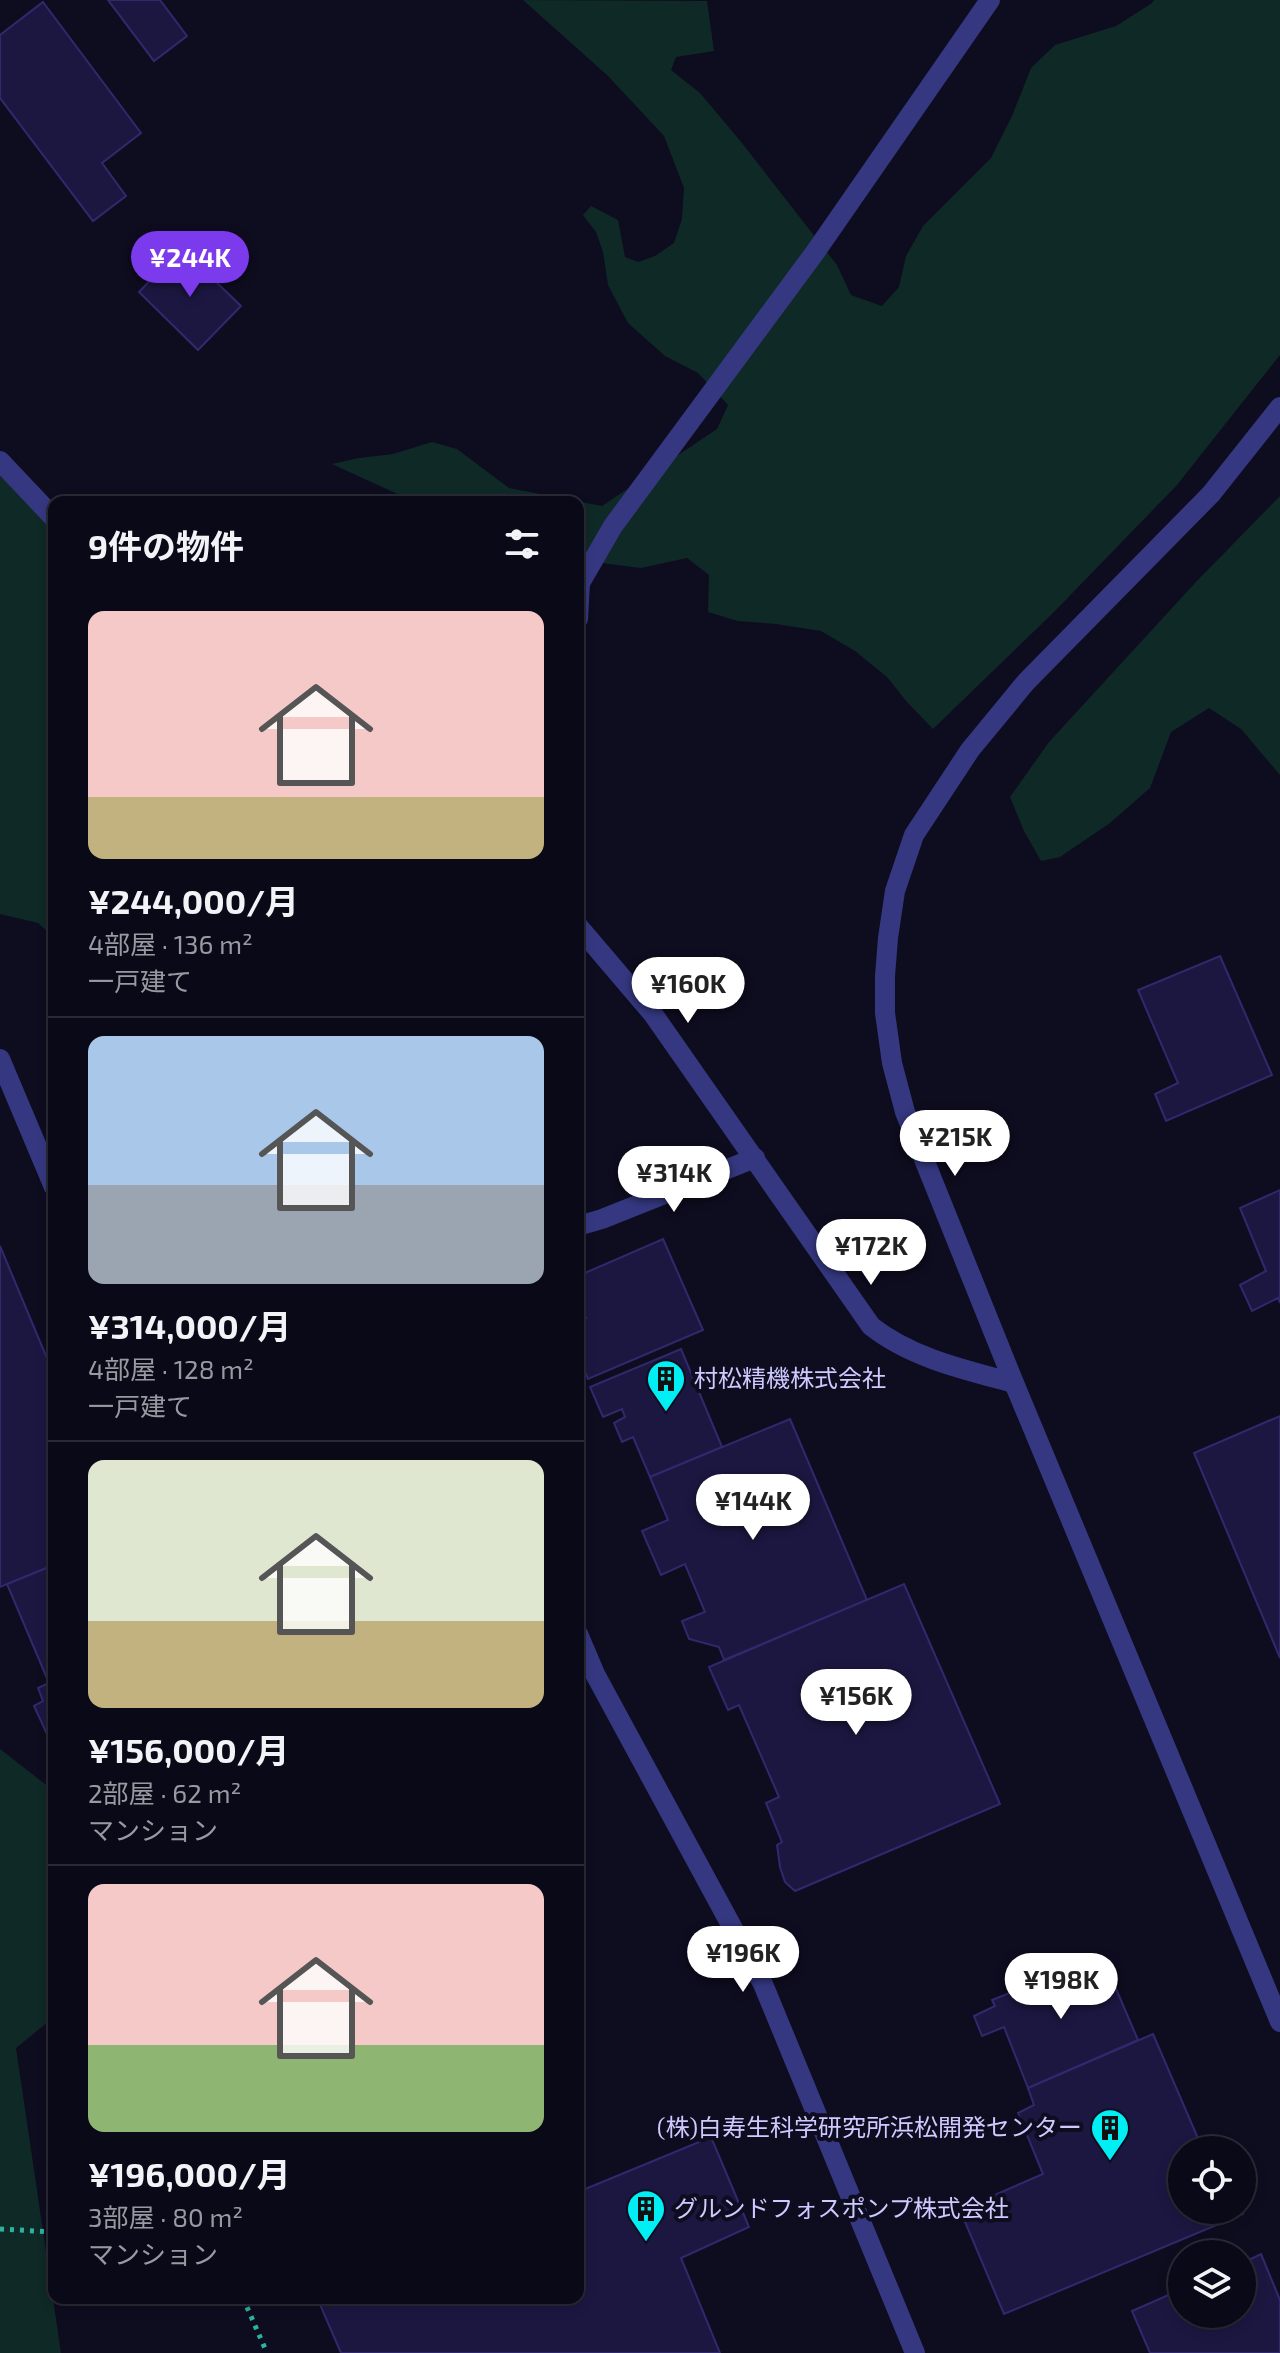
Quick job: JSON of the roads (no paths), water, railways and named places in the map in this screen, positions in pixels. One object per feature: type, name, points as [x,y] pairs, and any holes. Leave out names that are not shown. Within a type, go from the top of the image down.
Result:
[{"type":"street","points":[[584,576],[613,526],[816,251],[990,0]]},
{"type":"street","points":[[1280,407],[1211,494],[1026,682],[970,750],[914,835],[895,891],[885,976],[885,1013],[892,1063],[905,1112],[1014,1383],[1280,2022]]},
{"type":"street","points":[[0,461],[48,512]]},
{"type":"street","points":[[584,933],[653,1014],[871,1326],[906,1348],[965,1370],[1014,1383]]},
{"type":"street","points":[[0,1059],[48,1173]]},
{"type":"street","points":[[584,1224],[755,1158]]},
{"type":"street","points":[[584,1648],[595,1674],[763,1984],[915,2353]]},
{"type":"place","name":"村松精機株式会社","points":[[666,1413]]},
{"type":"place","name":"(株)白寿生科学研究所浜松開発センター","points":[[1110,2162]]},
{"type":"place","name":"グルンドフォスポンプ株式会社","points":[[646,2243]]}]
